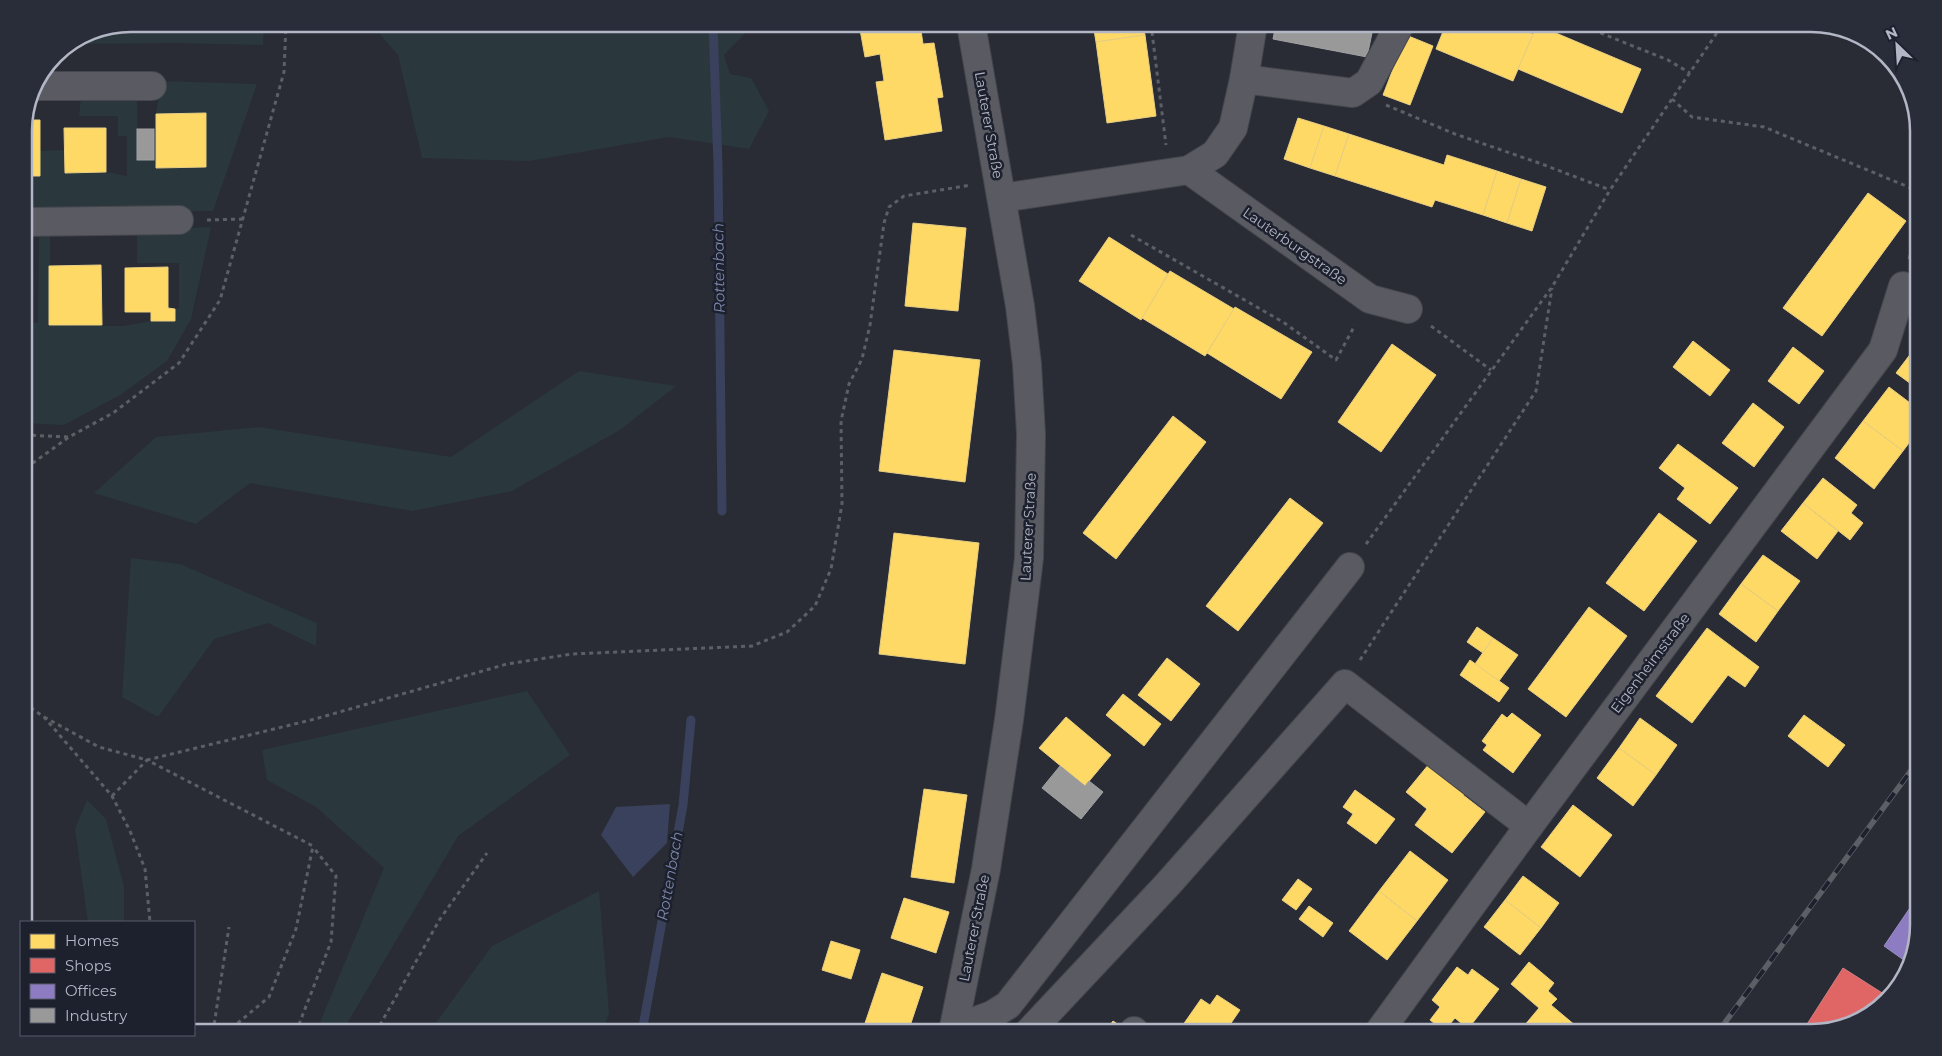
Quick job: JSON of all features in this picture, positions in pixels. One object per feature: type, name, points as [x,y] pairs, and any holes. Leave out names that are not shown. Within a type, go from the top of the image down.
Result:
[{"type":"street","name":"Lauterer Straße","points":[[955,1024],[986,869],[1009,720],[1029,558],[1032,434],[1027,364],[1020,306],[972,32]]},
{"type":"street","points":[[1000,190],[1180,172],[1215,154],[1233,128],[1252,32]]},
{"type":"street","points":[[1244,79],[1353,93],[1369,82],[1396,32]]},
{"type":"street","points":[[44,86],[152,86]]},
{"type":"street","name":"Lauterburgstraße","points":[[1180,172],[1370,299],[1408,309]]},
{"type":"street","points":[[33,222],[179,220]]},
{"type":"street","name":"Eigenheimstraße","points":[[1386,1024],[1530,826],[1884,350],[1903,286]]},
{"type":"street","name":"Lauterer Straße","points":[[969,1024],[992,1015],[1008,1005],[1350,567]]},
{"type":"street","points":[[1037,1024],[1168,884],[1345,684],[1530,826]]},
{"type":"path","points":[[1153,32],[1180,172]]},
{"type":"path","points":[[1598,32],[1668,60],[1690,73]]},
{"type":"path","points":[[1350,567],[1552,287],[1610,190],[1717,32]]},
{"type":"path","points":[[33,463],[69,437],[113,413],[178,363],[220,300],[284,72],[286,33]]},
{"type":"path","points":[[1672,99],[1692,117],[1764,127],[1909,187]]},
{"type":"path","points":[[1392,107],[1455,134],[1610,190]]},
{"type":"path","points":[[112,796],[147,760],[315,719],[507,664],[572,654],[752,646],[787,632],[815,606],[831,569],[842,504],[841,421],[849,384],[862,358],[870,325],[884,223],[889,207],[904,196],[1000,190]]},
{"type":"path","points":[[179,220],[244,219]]},
{"type":"path","points":[[1132,235],[1283,322],[1336,360],[1370,299]]},
{"type":"path","points":[[1903,286],[1909,260]]},
{"type":"path","points":[[1345,684],[1536,391],[1552,287]]},
{"type":"path","points":[[1408,309],[1491,370]]},
{"type":"path","points":[[33,435],[69,437]]},
{"type":"path","points":[[33,709],[98,747],[147,760],[313,846],[336,876],[331,942],[299,1024]]},
{"type":"path","points":[[44,717],[112,796],[130,831],[145,870],[150,921]]},
{"type":"path","points":[[237,1024],[269,997],[296,929],[313,846]]},
{"type":"path","points":[[381,1024],[440,919],[487,853]]},
{"type":"path","points":[[214,1024],[229,927]]},
{"type":"shaded area","points":[[125,33],[264,33],[263,45],[86,44],[112,34]]},
{"type":"shaded area","points":[[379,33],[746,33],[724,55],[730,74],[751,78],[769,111],[749,149],[669,137],[529,161],[422,158],[398,55]]},
{"type":"shaded area","points":[[161,81],[257,84],[213,211],[33,213],[33,175],[40,175],[40,151],[65,150],[65,173],[106,172],[127,176],[127,136],[118,136],[118,116],[79,116],[81,98],[137,98],[137,160],[154,160],[156,167],[206,167],[206,113],[156,114]]},
{"type":"shaded area","points":[[211,227],[191,319],[167,361],[120,395],[64,425],[33,423],[33,322],[38,323],[39,237],[50,236],[50,325],[123,326],[151,321],[175,321],[175,309],[179,308],[179,263],[137,263],[137,230]]},
{"type":"shaded area","points":[[579,371],[676,386],[620,430],[512,491],[412,511],[250,483],[196,524],[94,493],[156,437],[259,427],[451,457]]},
{"type":"shaded area","points":[[131,558],[180,564],[317,623],[316,646],[268,623],[214,639],[158,717],[122,697]]},
{"type":"shaded area","points":[[527,691],[570,755],[458,836],[347,1024],[319,1024],[384,868],[316,807],[267,780],[262,750]]},
{"type":"shaded area","points":[[87,800],[106,819],[124,887],[124,921],[88,921],[75,829]]},
{"type":"shaded area","points":[[599,891],[609,1013],[605,1024],[435,1024],[492,946]]},
{"type":"water","points":[[670,804],[667,843],[633,877],[601,835],[616,807]]},
{"type":"building: Homes","points":[[1094,32],[1145,32],[1145,35],[1096,42]]},
{"type":"building: Homes","points":[[1443,32],[1528,32],[1533,34],[1513,81],[1436,49]]},
{"type":"building: Homes","points":[[1534,32],[1554,32],[1641,69],[1622,113],[1518,69]]},
{"type":"building: Homes","points":[[861,33],[921,33],[923,44],[934,43],[943,97],[937,98],[942,131],[885,140],[876,82],[884,81],[880,54],[865,57]]},
{"type":"building: Homes","points":[[1145,35],[1156,116],[1107,123],[1096,42]]},
{"type":"building: Homes","points":[[1406,35],[1433,46],[1410,105],[1383,95]]},
{"type":"building: Homes","points":[[206,113],[206,167],[156,168],[156,114]]},
{"type":"building: Homes","points":[[1298,118],[1324,126],[1310,168],[1284,159]]},
{"type":"building: Homes","points":[[33,120],[40,120],[40,176],[33,176]]},
{"type":"building: Homes","points":[[1324,126],[1349,134],[1335,176],[1310,168]]},
{"type":"building: Homes","points":[[64,128],[106,128],[106,172],[65,173]]},
{"type":"building: Homes","points":[[1349,134],[1444,165],[1447,155],[1497,171],[1483,215],[1435,200],[1432,207],[1335,176]]},
{"type":"building: Homes","points":[[1497,171],[1521,179],[1507,223],[1483,215]]},
{"type":"building: Homes","points":[[1521,179],[1546,187],[1532,231],[1507,223]]},
{"type":"building: Homes","points":[[1868,193],[1906,221],[1822,336],[1783,308]]},
{"type":"building: Homes","points":[[913,223],[966,228],[958,311],[905,306]]},
{"type":"building: Homes","points":[[1109,237],[1168,274],[1141,320],[1079,281]]},
{"type":"building: Homes","points":[[101,265],[102,325],[49,325],[49,266]]},
{"type":"building: Homes","points":[[168,267],[168,308],[175,309],[175,321],[151,321],[151,312],[125,312],[125,268]]},
{"type":"building: Homes","points":[[1170,271],[1234,309],[1205,356],[1142,318]]},
{"type":"building: Homes","points":[[1235,307],[1312,352],[1281,399],[1207,353]]},
{"type":"building: Homes","points":[[1693,341],[1730,370],[1710,396],[1673,367]]},
{"type":"building: Homes","points":[[1392,344],[1436,375],[1381,452],[1338,422]]},
{"type":"building: Homes","points":[[1793,347],[1824,371],[1799,404],[1768,381]]},
{"type":"building: Homes","points":[[894,350],[980,360],[965,482],[879,471]]},
{"type":"building: Homes","points":[[1909,355],[1909,383],[1896,373]]},
{"type":"building: Homes","points":[[1889,387],[1909,402],[1909,442],[1903,451],[1863,421]]},
{"type":"building: Homes","points":[[1753,403],[1784,427],[1754,467],[1722,443]]},
{"type":"building: Homes","points":[[1173,416],[1206,442],[1116,559],[1083,533]]},
{"type":"building: Homes","points":[[1863,421],[1903,451],[1874,489],[1835,458]]},
{"type":"building: Homes","points":[[1678,444],[1738,488],[1710,524],[1677,499],[1685,488],[1659,468]]},
{"type":"building: Homes","points":[[1823,478],[1857,505],[1851,513],[1863,523],[1850,540],[1803,503]]},
{"type":"building: Homes","points":[[1290,498],[1323,523],[1238,631],[1206,606]]},
{"type":"building: Homes","points":[[1803,503],[1838,531],[1817,559],[1781,531]]},
{"type":"building: Homes","points":[[1659,513],[1697,541],[1644,611],[1606,583]]},
{"type":"building: Homes","points":[[894,533],[979,543],[965,664],[879,654]]},
{"type":"building: Homes","points":[[1763,555],[1800,581],[1778,611],[1741,584]]},
{"type":"building: Homes","points":[[1741,584],[1778,611],[1756,642],[1719,614]]},
{"type":"building: Homes","points":[[1589,607],[1627,636],[1566,717],[1528,689]]},
{"type":"building: Homes","points":[[1477,627],[1493,638],[1483,653],[1467,642]]},
{"type":"building: Homes","points":[[1707,628],[1759,667],[1745,687],[1728,675],[1692,723],[1656,696]]},
{"type":"building: Homes","points":[[1493,638],[1518,655],[1499,681],[1475,664]]},
{"type":"building: Homes","points":[[1167,658],[1200,684],[1171,721],[1138,695]]},
{"type":"building: Homes","points":[[1470,660],[1509,688],[1499,702],[1460,675]]},
{"type":"building: Homes","points":[[1123,694],[1161,724],[1144,746],[1106,715]]},
{"type":"building: Homes","points":[[1512,713],[1541,735],[1513,773],[1483,750],[1487,745],[1482,741],[1502,714],[1507,718]]},
{"type":"building: Homes","points":[[1804,715],[1845,745],[1828,767],[1788,736]]},
{"type":"building: Homes","points":[[1066,717],[1111,755],[1085,786],[1039,748]]},
{"type":"building: Homes","points":[[1640,718],[1677,745],[1656,775],[1619,748]]},
{"type":"building: Homes","points":[[1619,748],[1656,775],[1633,806],[1597,778]]},
{"type":"building: Homes","points":[[1429,764],[1465,792],[1463,795],[1485,812],[1452,853],[1415,825],[1427,809],[1406,792]]},
{"type":"building: Homes","points":[[924,789],[967,795],[954,883],[911,877]]},
{"type":"building: Homes","points":[[1355,790],[1395,819],[1376,844],[1347,823],[1353,814],[1343,807]]},
{"type":"building: Homes","points":[[1573,805],[1612,835],[1580,877],[1541,847]]},
{"type":"building: Homes","points":[[1410,851],[1448,880],[1417,921],[1379,891]]},
{"type":"building: Homes","points":[[1523,876],[1559,903],[1541,928],[1505,900]]},
{"type":"building: Homes","points":[[1298,879],[1312,889],[1296,910],[1282,900]]},
{"type":"building: Homes","points":[[1379,891],[1417,921],[1387,960],[1349,931]]},
{"type":"building: Homes","points":[[904,898],[949,912],[936,953],[891,938]]},
{"type":"building: Homes","points":[[1505,900],[1541,928],[1520,955],[1484,927]]},
{"type":"building: Homes","points":[[1309,906],[1333,923],[1323,937],[1299,919]]},
{"type":"building: Homes","points":[[831,941],[860,950],[851,979],[822,970]]},
{"type":"building: Homes","points":[[1529,962],[1554,983],[1548,991],[1557,999],[1551,1005],[1574,1024],[1526,1024],[1539,1008],[1511,984]]},
{"type":"building: Homes","points":[[1457,967],[1468,975],[1472,969],[1499,989],[1472,1024],[1462,1024],[1455,1018],[1450,1024],[1435,1024],[1430,1020],[1440,1007],[1432,1000]]},
{"type":"building: Homes","points":[[882,973],[923,987],[911,1024],[865,1024]]},
{"type":"building: Homes","points":[[1217,995],[1240,1010],[1230,1024],[1184,1024],[1201,999],[1210,1005]]},
{"type":"building: Shops","points":[[1843,968],[1882,992],[1871,1003],[1848,1016],[1823,1023],[1807,1024]]},
{"type":"building: Offices","points":[[1910,908],[1908,944],[1903,959],[1884,946]]},
{"type":"building: Industry","points":[[1274,32],[1372,32],[1367,57],[1273,39]]},
{"type":"building: Industry","points":[[137,129],[154,129],[154,160],[137,160]]},
{"type":"building: Industry","points":[[1060,766],[1085,786],[1089,781],[1103,792],[1081,819],[1042,788]]},
{"type":"waterway","name":"Rottenbach","points":[[713,33],[718,165],[722,511]]},
{"type":"waterway","name":"Rottenbach","points":[[643,1024],[683,805],[691,720]]},
{"type":"railway","points":[[1724,1024],[1910,772]]}]
